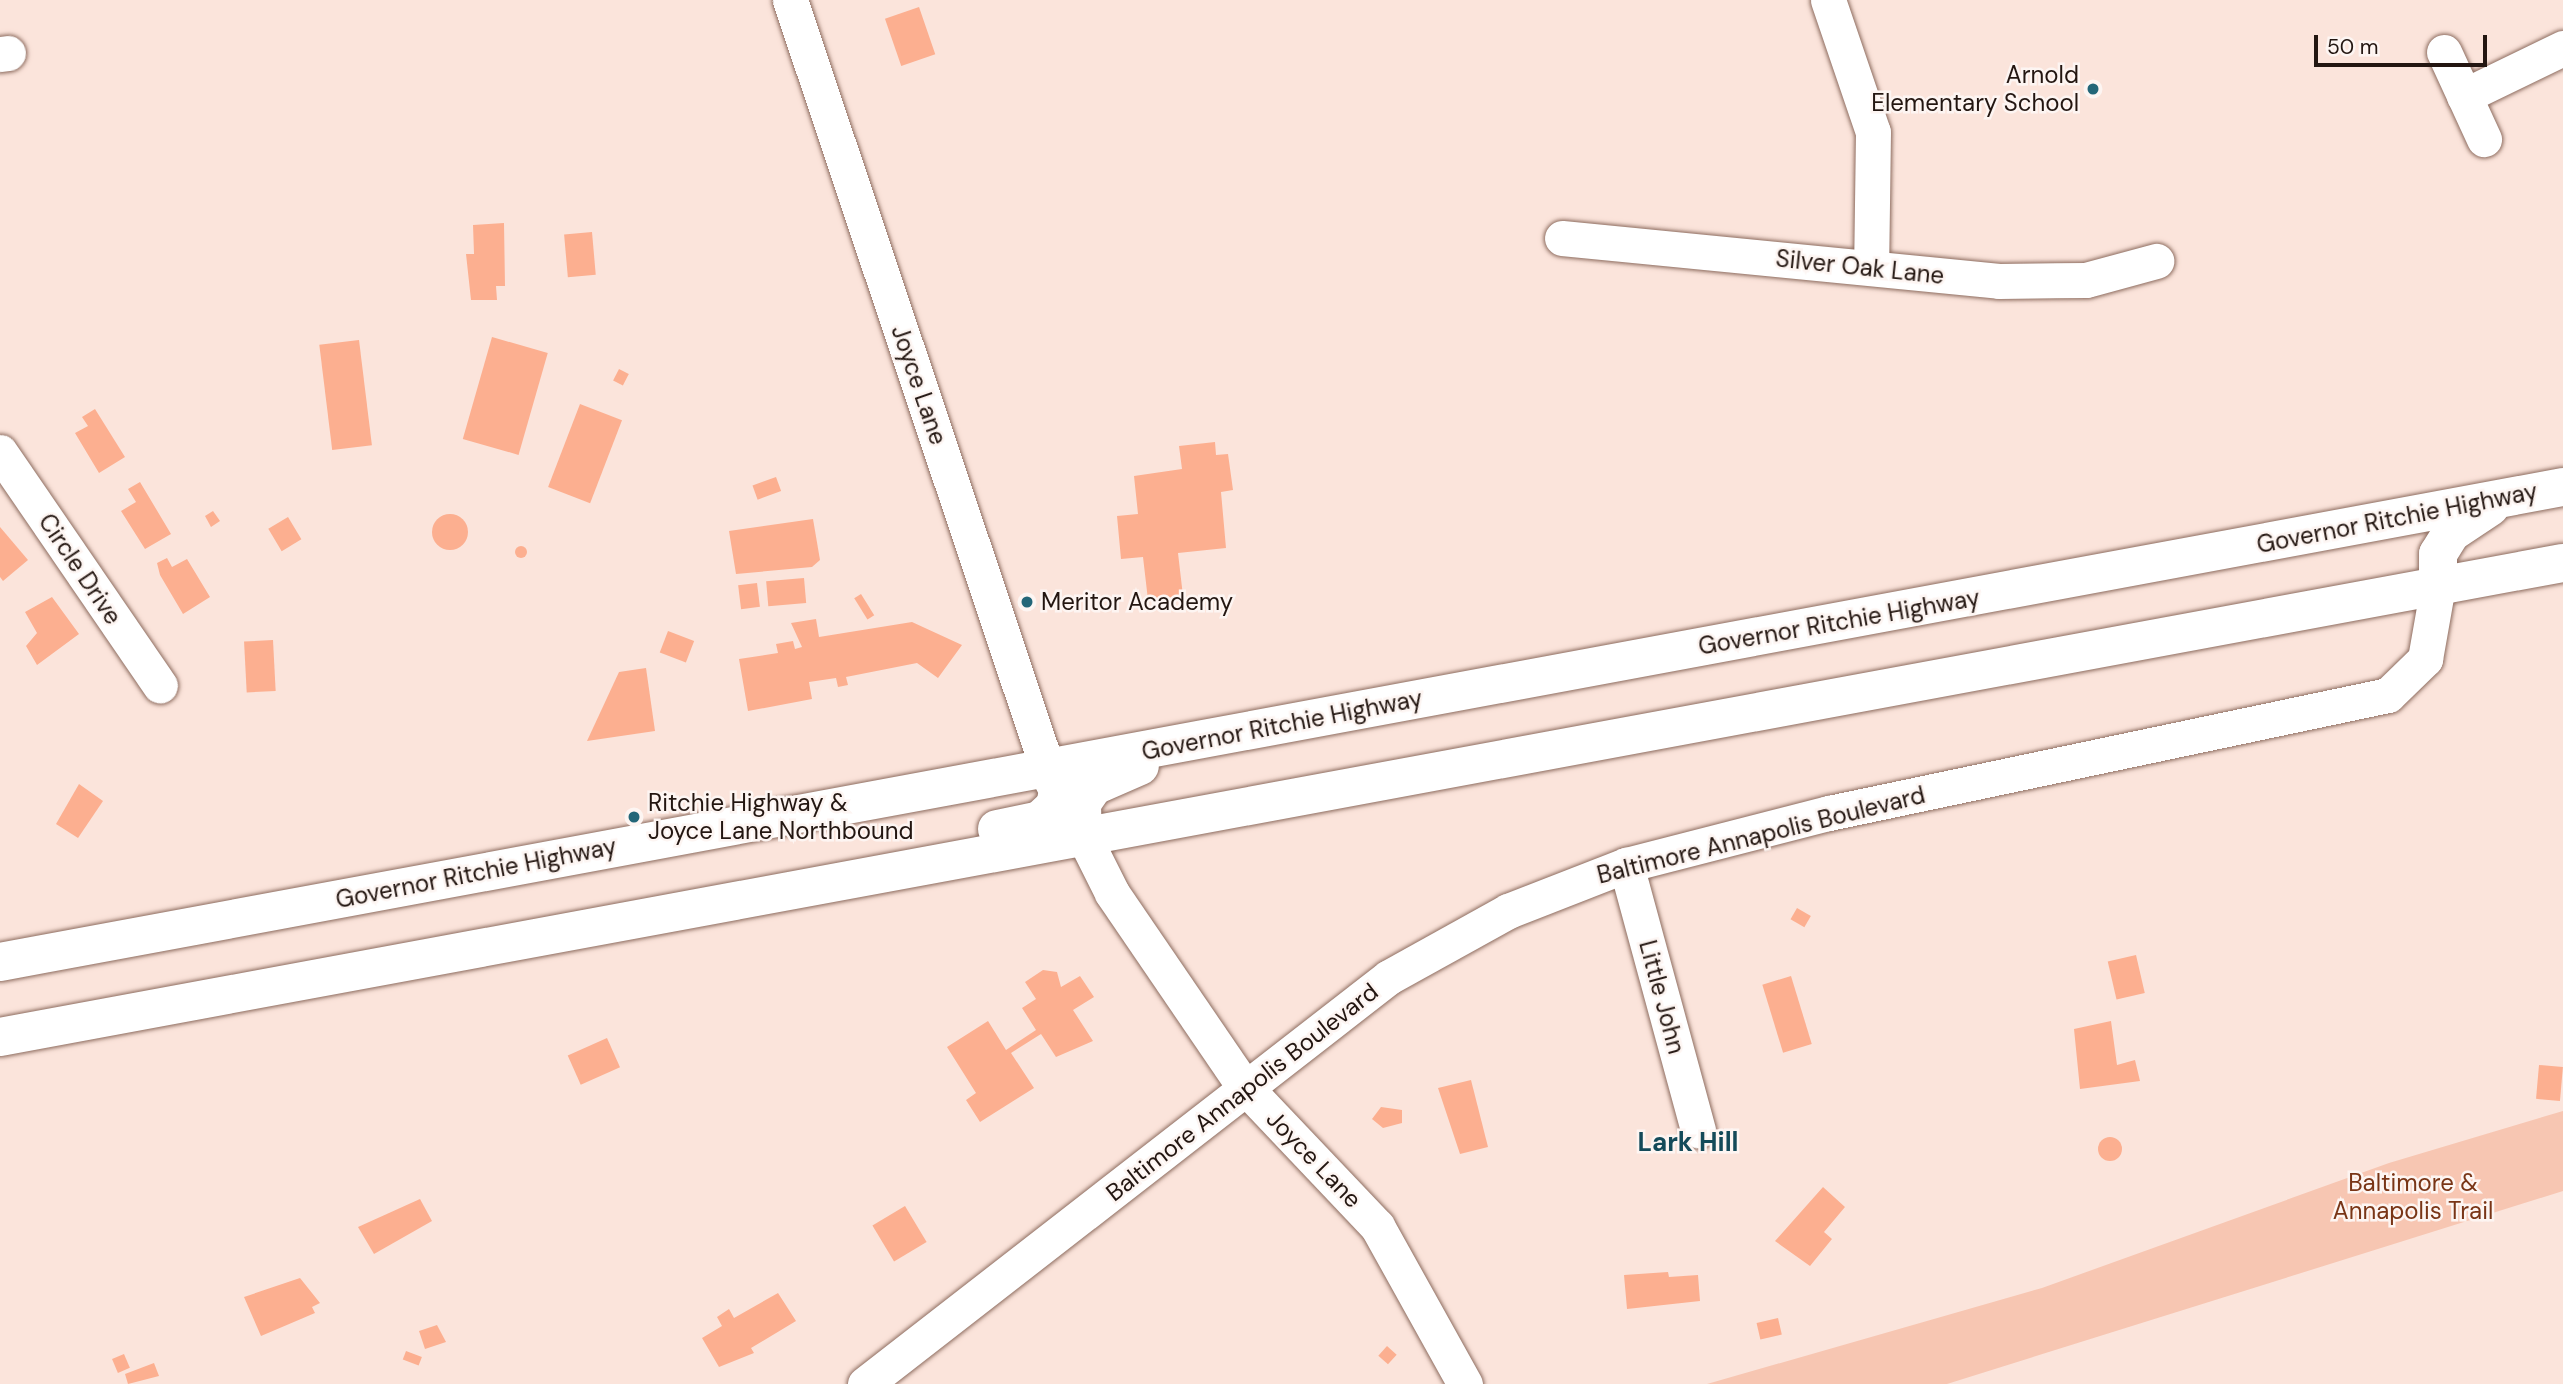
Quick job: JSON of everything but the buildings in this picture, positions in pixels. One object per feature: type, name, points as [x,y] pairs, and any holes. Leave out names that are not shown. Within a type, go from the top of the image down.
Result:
[{"type":"highway","name":"Governor Ritchie Highway","points":[[0,962],[1048,770],[2563,487]]},
{"type":"highway","points":[[2438,585],[2438,554],[2451,533],[2500,499]]},
{"type":"highway","points":[[0,1037],[2563,563]]},
{"type":"highway","points":[[1083,835],[1082,803],[1094,786],[1199,740]]},
{"type":"highway","points":[[864,876],[927,845],[1040,820],[1055,806],[1058,790],[1048,770]]},
{"type":"street","name":"Joyce Lane","points":[[790,0],[1048,770]]},
{"type":"street","points":[[1828,0],[1873,132],[1871,267]]},
{"type":"street","points":[[2464,96],[2563,48]]},
{"type":"street","points":[[2444,52],[2484,139]]},
{"type":"street","name":"Silver Oak Lane","points":[[1562,238],[1999,281],[2086,280],[2157,261]]},
{"type":"street","name":"Circle Drive","points":[[0,452],[160,686]]},
{"type":"street","name":"Baltimore Annapolis Boulevard","points":[[865,1384],[1052,1243],[1243,1085],[1389,977],[1508,911],[1626,865],[1829,813],[2388,695],[2425,659],[2438,585]]},
{"type":"street","name":"Joyce Lane","points":[[1083,835],[1112,893],[1243,1085],[1377,1226],[1465,1384]]},
{"type":"street","name":"Little John","points":[[1626,865],[1698,1130]]},
{"type":"green space","name":"Baltimore & Annapolis Trail","points":[[2563,1111],[2563,1191],[1947,1384],[1707,1384],[2042,1288],[2389,1163]]},
{"type":"place","name":"Arnold Elementary School","points":[[2093,89]]},
{"type":"place","name":"Meritor Academy","points":[[1027,602]]},
{"type":"place","name":"Ritchie Highway & Joyce Lane Northbound","points":[[634,817]]},
{"type":"district","name":"Lark Hill","points":[[1688,1143]]}]
